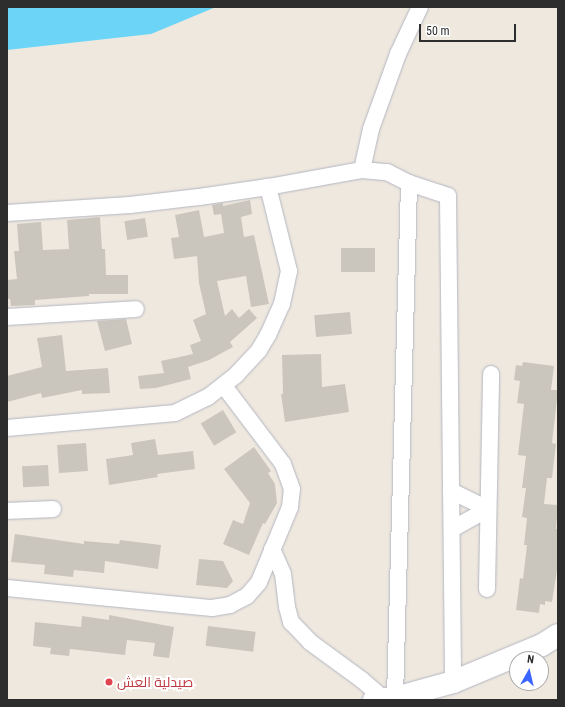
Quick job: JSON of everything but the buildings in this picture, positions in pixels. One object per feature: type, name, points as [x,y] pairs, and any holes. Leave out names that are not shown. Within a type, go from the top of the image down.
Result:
[{"type":"main road","points":[[384,699],[454,682],[542,645],[558,636]]},
{"type":"street","points":[[362,170],[374,122],[398,54],[420,7]]},
{"type":"street","points":[[7,213],[130,205],[268,187],[362,170],[387,172],[408,183],[448,196],[454,682]]},
{"type":"street","points":[[384,699],[408,183]]},
{"type":"street","points":[[7,428],[175,413],[208,397],[224,386],[248,363],[268,336],[280,310],[286,288],[289,271],[268,187]]},
{"type":"street","points":[[7,317],[136,308]]},
{"type":"street","points":[[487,589],[492,374]]},
{"type":"street","points":[[7,588],[212,608],[221,607],[239,601],[253,590],[259,582],[290,507],[290,480],[278,456],[224,386]]},
{"type":"street","points":[[451,491],[488,509]]},
{"type":"street","points":[[7,511],[53,509]]},
{"type":"street","points":[[452,529],[488,509]]},
{"type":"street","points":[[272,549],[283,574],[287,607],[291,622],[310,642],[362,680],[384,699]]},
{"type":"water","points":[[7,7],[216,7],[151,34],[7,50]]},
{"type":"place","name":"صيدلية العش","points":[[109,682]]}]
